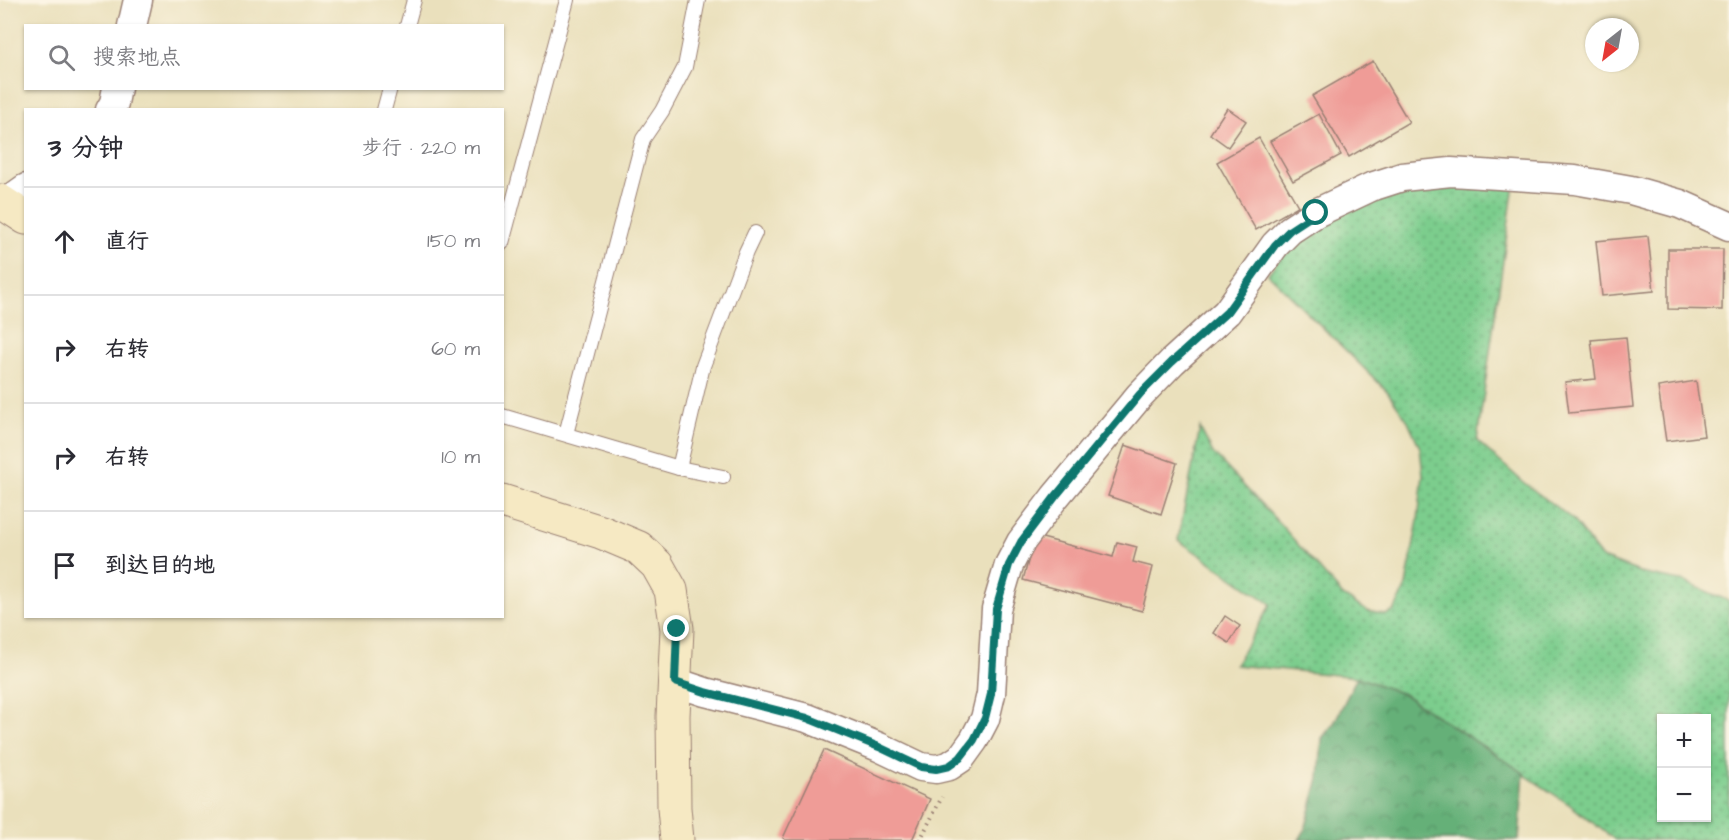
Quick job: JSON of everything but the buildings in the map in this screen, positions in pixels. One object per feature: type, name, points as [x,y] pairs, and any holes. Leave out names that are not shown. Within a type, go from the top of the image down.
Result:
[{"type":"street","points":[[132,24],[138,0]]},
{"type":"street","points":[[111,108],[117,90]]},
{"type":"street","points":[[675,682],[726,698],[807,718],[921,767],[936,769],[949,766],[960,758],[974,740],[985,718],[991,694],[996,609],[1009,565],[1021,542],[1140,394],[1227,312],[1275,245],[1290,230],[1316,213],[1371,187],[1402,177],[1451,172],[1575,180],[1631,190],[1680,204],[1729,226]]},
{"type":"street","points":[[504,502],[601,532],[639,548],[657,565],[671,590],[677,629],[674,808],[677,840]]},
{"type":"lane","points":[[408,24],[414,0]]},
{"type":"lane","points":[[504,236],[567,0]]},
{"type":"lane","points":[[566,434],[643,139],[662,111],[685,67],[698,0]]},
{"type":"lane","points":[[385,108],[389,90]]},
{"type":"lane","points":[[679,468],[703,366],[755,233]]},
{"type":"lane","points":[[504,417],[679,468],[723,477]]},
{"type":"green space","points":[[1421,183],[1514,185],[1477,441],[1523,482],[1572,519],[1602,558],[1645,574],[1685,582],[1729,601],[1729,840],[1615,840],[1570,805],[1403,694],[1357,677],[1235,665],[1271,604],[1178,540],[1200,428],[1213,453],[1281,525],[1343,596],[1367,611],[1386,615],[1394,611],[1406,586],[1418,520],[1423,475],[1420,448],[1408,421],[1387,391],[1268,274],[1294,238],[1316,221]]},
{"type":"green space","points":[[1357,677],[1403,694],[1524,773],[1519,840],[1299,840],[1305,830],[1319,778],[1322,738],[1334,723]]},
{"type":"route","points":[[677,629],[675,682],[747,704],[807,718],[921,767],[936,769],[949,766],[960,758],[974,740],[985,718],[991,694],[996,609],[1009,565],[1021,542],[1140,394],[1227,312],[1275,245],[1290,230],[1316,213]]}]
